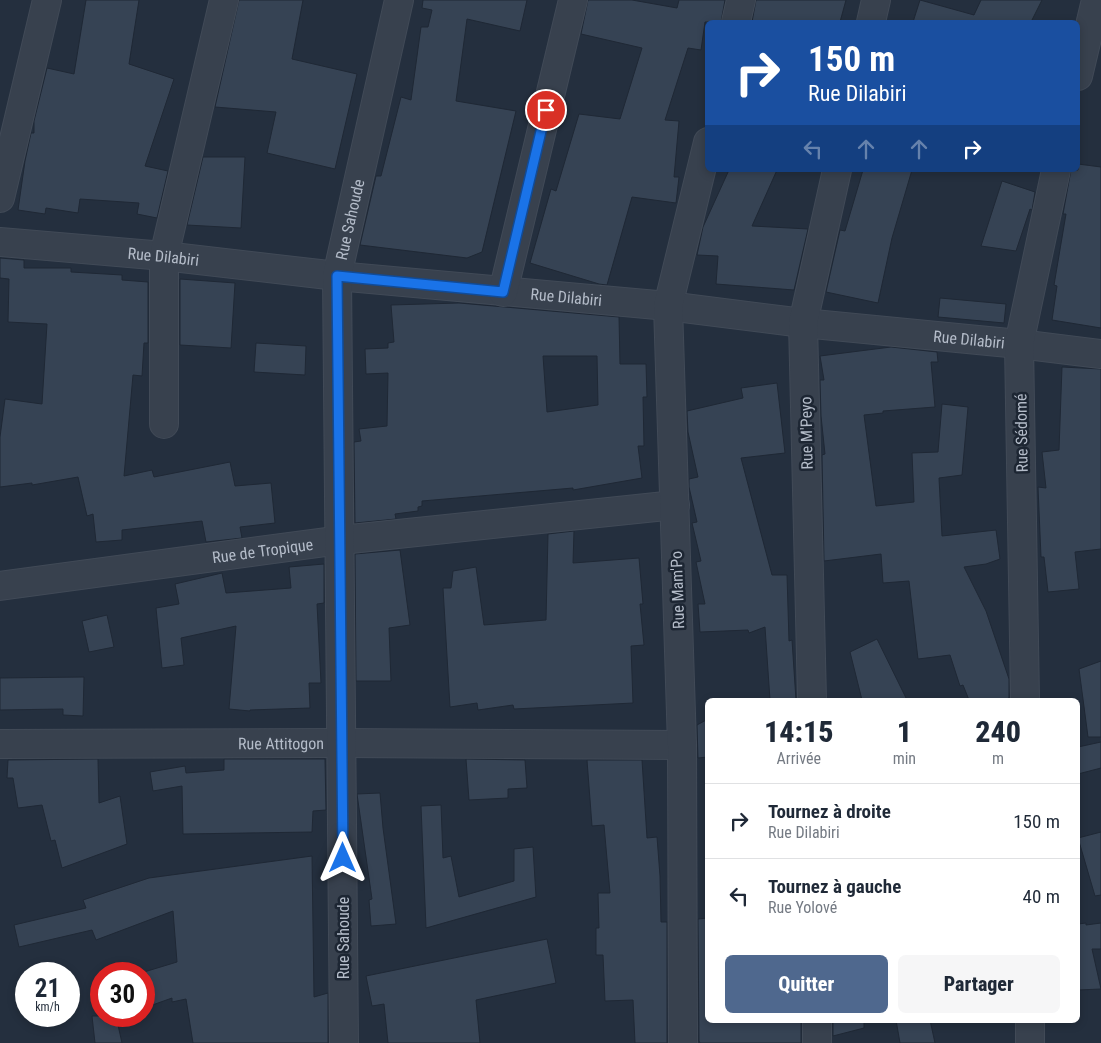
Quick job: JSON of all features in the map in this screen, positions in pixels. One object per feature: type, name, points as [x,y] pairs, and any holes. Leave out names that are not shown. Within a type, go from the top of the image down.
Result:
[{"type":"street","points":[[0,198],[47,0]]},
{"type":"street","points":[[164,424],[164,256],[224,0]]},
{"type":"street","name":"Rue Sahoude","points":[[344,1043],[341,540],[337,276],[399,0]]},
{"type":"street","points":[[503,292],[573,0]]},
{"type":"street","points":[[736,20],[741,0]]},
{"type":"street","points":[[871,20],[876,0]]},
{"type":"street","points":[[1080,68],[1096,0]]},
{"type":"street","name":"Rue Mam'Po","points":[[683,1043],[682,746],[668,306],[705,154]]},
{"type":"street","name":"Rue M'Peyo","points":[[812,698],[803,323],[837,172]]},
{"type":"street","name":"Rue Sédomé","points":[[1025,698],[1019,344],[1056,172]]},
{"type":"street","name":"Rue Dilabiri","points":[[0,242],[164,256],[337,276],[503,292],[668,306],[803,323],[1101,354]]},
{"type":"street","name":"Rue de Tropique","points":[[0,586],[341,540],[675,505]]},
{"type":"street","name":"Rue Attitogon","points":[[0,744],[342,743],[682,746]]},
{"type":"street","points":[[817,1023],[818,1043]]},
{"type":"street","points":[[1030,1023],[1030,1043]]},
{"type":"building","points":[[86,0],[139,0],[129,64],[174,79],[145,166],[168,171],[157,218],[137,214],[139,203],[80,199],[78,213],[46,208],[45,214],[18,210],[25,161],[31,133],[34,133],[34,121],[47,68],[74,74]]},
{"type":"building","points":[[239,0],[303,0],[292,59],[357,74],[335,169],[267,153],[276,112],[215,107]]},
{"type":"building","points":[[423,0],[527,0],[520,31],[467,19],[456,101],[516,111],[482,252],[467,258],[360,245],[376,176],[381,176],[401,97],[411,100],[421,27],[428,27],[432,10],[422,8]]},
{"type":"building","points":[[588,0],[632,0],[677,8],[679,0],[725,0],[721,20],[705,20],[701,50],[688,48],[665,120],[679,121],[674,177],[679,177],[676,203],[632,197],[607,285],[530,263],[551,189],[556,191],[579,114],[620,119],[642,48],[581,34]]},
{"type":"building","points":[[756,0],[846,0],[841,20],[752,20]]},
{"type":"building","points":[[920,0],[974,15],[981,0],[1042,0],[1032,20],[914,20]]},
{"type":"building","points":[[203,157],[245,157],[241,228],[187,225]]},
{"type":"building","points":[[1080,164],[1101,167],[1101,328],[1052,320],[1057,286],[1054,285],[1066,214],[1063,214],[1071,172],[1080,172]]},
{"type":"building","points":[[728,172],[776,172],[752,226],[808,229],[794,290],[716,284],[718,256],[697,255],[703,227]]},
{"type":"building","points":[[862,172],[911,172],[892,238],[878,303],[826,292],[840,230],[845,231]]},
{"type":"building","points":[[1002,181],[1035,192],[1032,210],[1030,209],[1016,251],[981,246]]},
{"type":"building","points":[[0,258],[24,260],[24,268],[71,268],[71,272],[122,275],[122,280],[148,282],[148,343],[144,343],[142,376],[133,375],[124,476],[152,470],[154,477],[230,462],[235,486],[271,483],[275,523],[240,527],[242,538],[206,542],[202,521],[122,530],[122,540],[96,542],[93,514],[87,516],[78,477],[32,485],[32,483],[0,487],[0,437],[5,399],[42,404],[47,324],[8,322],[9,279],[0,278]]},
{"type":"building","points":[[180,279],[235,283],[231,348],[180,345]]},
{"type":"building","points":[[940,298],[1006,304],[1004,323],[938,317]]},
{"type":"building","points":[[459,303],[619,317],[620,364],[646,364],[647,397],[643,397],[644,446],[638,446],[642,478],[573,490],[573,488],[422,501],[422,506],[418,507],[418,511],[395,514],[396,519],[355,523],[354,442],[361,441],[359,429],[387,426],[388,373],[366,374],[365,349],[388,348],[388,343],[394,342],[391,305]],"holes":[[[543,356],[597,356],[598,405],[547,412]]]},
{"type":"building","points":[[256,343],[306,346],[305,375],[254,372]]},
{"type":"building","points":[[891,347],[937,352],[938,362],[931,362],[935,407],[883,411],[883,413],[864,415],[876,506],[914,502],[912,453],[938,452],[942,404],[968,407],[962,475],[939,478],[942,536],[996,530],[1000,559],[986,564],[964,567],[986,611],[1009,679],[1009,698],[968,698],[963,685],[960,686],[950,655],[918,659],[909,581],[883,583],[881,554],[824,561],[822,455],[825,454],[820,380],[824,380],[820,356]]},
{"type":"building","points":[[1062,367],[1101,369],[1101,549],[1075,552],[1079,589],[1048,592],[1044,557],[1041,557],[1038,487],[1046,488],[1042,452],[1059,450]]},
{"type":"building","points":[[777,383],[785,453],[741,458],[772,575],[787,575],[789,641],[792,640],[796,698],[770,698],[765,627],[749,633],[748,630],[700,632],[698,604],[705,604],[696,562],[701,561],[692,523],[697,522],[689,487],[689,479],[698,477],[688,432],[687,411],[743,398],[741,388]]},
{"type":"building","points":[[574,531],[573,563],[639,558],[643,604],[640,604],[644,645],[631,646],[633,703],[514,709],[513,705],[478,710],[477,703],[450,707],[443,588],[451,588],[453,571],[476,567],[484,625],[546,620],[548,534]]},
{"type":"building","points":[[400,550],[410,625],[389,628],[391,681],[356,681],[355,554]]},
{"type":"building","points":[[324,564],[324,603],[317,604],[321,683],[309,683],[310,708],[250,711],[229,709],[236,626],[181,638],[184,665],[162,668],[156,608],[179,604],[175,584],[222,573],[226,593],[291,588],[289,567]]},
{"type":"building","points":[[107,615],[114,647],[89,652],[82,621]]},
{"type":"building","points":[[877,639],[906,698],[862,698],[850,652]]},
{"type":"building","points":[[1101,661],[1101,737],[1088,737],[1079,669]]},
{"type":"building","points":[[84,677],[83,716],[63,715],[63,709],[0,710],[0,678]]},
{"type":"building","points":[[705,721],[705,757],[698,758],[697,725]]},
{"type":"building","points":[[1101,742],[1101,768],[1080,773],[1080,747]]},
{"type":"building","points":[[98,759],[99,803],[120,796],[127,844],[62,868],[55,840],[51,841],[42,805],[18,808],[13,778],[7,778],[8,760]]},
{"type":"building","points":[[224,759],[325,759],[326,810],[313,811],[312,832],[183,834],[182,786],[153,791],[150,772],[185,766],[186,773],[224,770]]},
{"type":"building","points":[[466,759],[525,760],[527,788],[508,789],[508,798],[469,800]]},
{"type":"building","points":[[587,760],[642,760],[647,838],[657,837],[661,922],[667,922],[667,1043],[635,1043],[633,1000],[605,1001],[603,955],[596,955],[596,928],[599,928],[598,893],[610,893],[604,825],[592,826]]},
{"type":"building","points":[[380,793],[396,924],[371,926],[369,900],[372,899],[357,794]]},
{"type":"building","points":[[441,805],[443,858],[451,856],[459,897],[514,881],[514,849],[533,847],[536,897],[426,928],[421,806]]},
{"type":"building","points":[[1101,832],[1101,895],[1095,896],[1080,845],[1080,837]]},
{"type":"building","points":[[312,856],[314,997],[328,993],[328,1043],[193,1043],[186,999],[172,1002],[172,998],[155,1004],[155,969],[177,962],[173,911],[96,940],[92,930],[19,947],[14,925],[86,908],[83,900],[149,878]]},
{"type":"building","points":[[705,918],[705,1023],[801,1023],[801,1043],[700,1043],[698,919]]},
{"type":"building","points":[[1101,923],[1101,949],[1092,949],[1101,989],[1080,990],[1080,924]]},
{"type":"building","points":[[547,939],[556,983],[476,1000],[480,1043],[388,1043],[384,1004],[372,1006],[366,976]]},
{"type":"building","points":[[833,1023],[864,1023],[864,1028],[833,1036]]},
{"type":"building","points":[[897,1023],[931,1023],[935,1043],[900,1043]]},
{"type":"building","points":[[93,1027],[118,1027],[122,1043],[95,1043]]},
{"type":"route","points":[[343,858],[337,276],[503,292],[546,110]]}]
